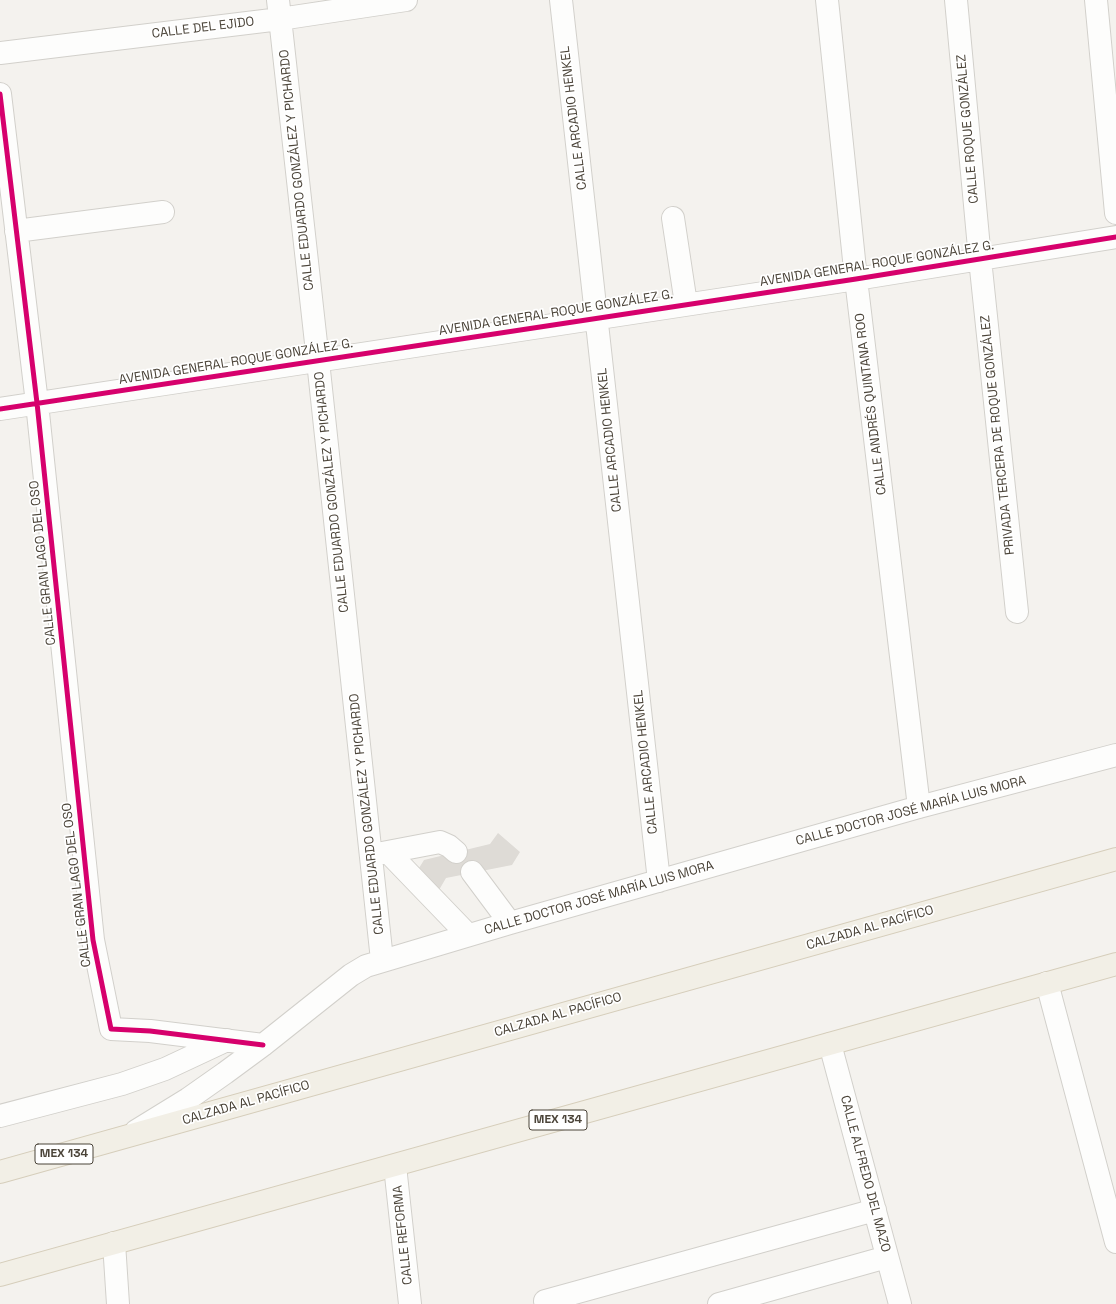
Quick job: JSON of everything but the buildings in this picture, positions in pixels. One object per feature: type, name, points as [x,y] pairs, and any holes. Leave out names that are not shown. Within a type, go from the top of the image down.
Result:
[{"type":"main road","name":"CALZADA AL PACÍFICO","points":[[0,1172],[1116,859]]},
{"type":"main road","name":"MEX 134","points":[[0,1275],[396,1166],[1116,964]]},
{"type":"street","name":"CALLE DEL EJIDO","points":[[0,53],[279,10],[406,0]]},
{"type":"street","name":"CALLE ARCADIO HENKEL","points":[[561,0],[659,881]]},
{"type":"street","name":"CALLE ANDRÉS QUINTANA ROO","points":[[827,0],[856,279],[919,807]]},
{"type":"street","name":"CALLE ROQUE GONZÁLEZ","points":[[956,0],[980,259]]},
{"type":"street","points":[[1096,0],[1116,213]]},
{"type":"street","name":"CALLE EDUARDO GONZÁLEZ Y PICHARDO","points":[[279,10],[318,361],[380,854],[382,960]]},
{"type":"street","name":"CALLE GRAN LAGO DEL OSO","points":[[0,94],[37,403],[93,940],[111,1029],[150,1031],[227,1040]]},
{"type":"street","points":[[16,231],[163,212]]},
{"type":"street","points":[[673,218],[686,304]]},
{"type":"street","name":"AVENIDA GENERAL ROQUE GONZÁLEZ G.","points":[[0,409],[597,317],[856,279],[1116,237]]},
{"type":"street","name":"PRIVADA TERCERA DE ROQUE GONZÁLEZ","points":[[980,259],[1017,612]]},
{"type":"street","name":"CALLE DOCTOR JOSÉ MARÍA LUIS MORA","points":[[127,1136],[188,1099],[263,1045],[351,975],[366,966],[510,922],[919,807],[1116,755]]},
{"type":"street","points":[[380,854],[440,842],[449,846],[456,852]]},
{"type":"street","points":[[380,854],[468,935]]},
{"type":"street","points":[[472,872],[510,922]]},
{"type":"street","points":[[1047,983],[1116,1242]]},
{"type":"street","points":[[0,1116],[122,1084],[165,1069],[227,1040],[263,1045]]},
{"type":"street","name":"CALLE ALFREDO DEL MAZO","points":[[830,1044],[900,1304]]},
{"type":"street","name":"CALLE REFORMA","points":[[396,1166],[410,1304]]},
{"type":"street","points":[[545,1301],[875,1210]]},
{"type":"street","points":[[114,1243],[118,1304]]},
{"type":"street","points":[[719,1304],[888,1257]]},
{"type":"cycle path","points":[[0,94],[37,403],[93,940],[111,1029],[150,1031],[263,1045]]},
{"type":"cycle path","points":[[0,409],[856,279],[1116,237]]}]
